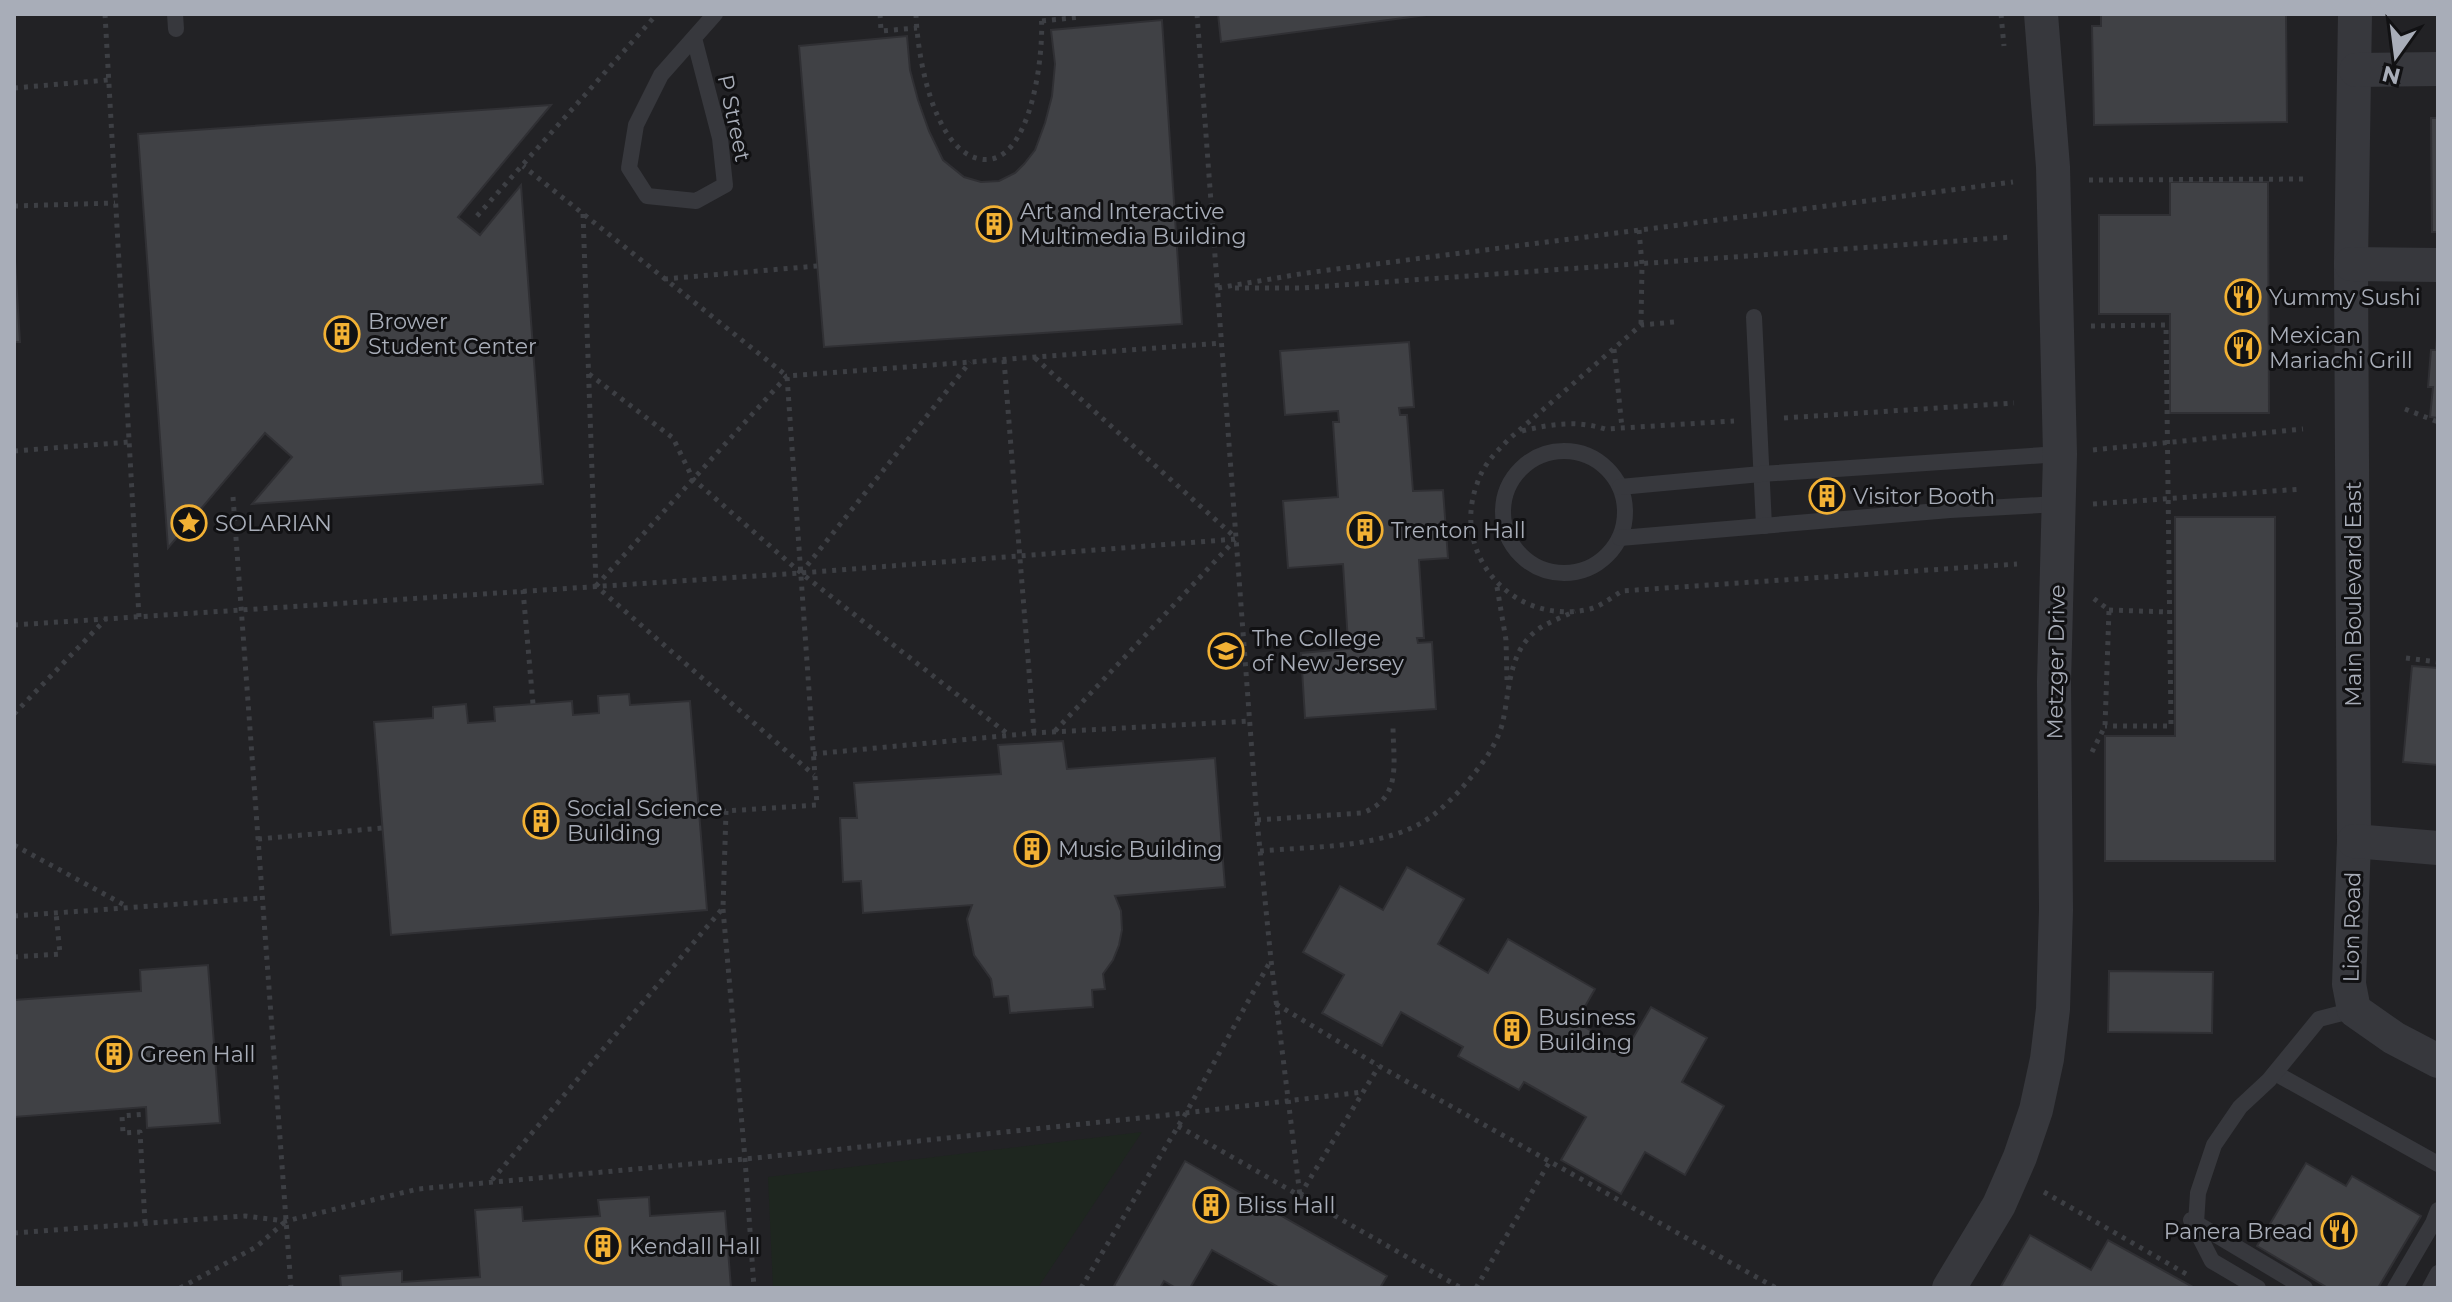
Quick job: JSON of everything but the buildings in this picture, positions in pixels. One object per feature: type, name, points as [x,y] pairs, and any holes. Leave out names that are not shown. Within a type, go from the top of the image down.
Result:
[{"type":"street","name":"Metzger Drive","points":[[1949,1288],[1999,1205],[2020,1157],[2036,1110],[2053,1009],[2056,910],[2054,682],[2072,504],[2072,453],[2041,14]]},
{"type":"street","name":"Main Boulevard East","points":[[2354,841],[2351,264],[2355,14]]},
{"type":"street","points":[[2356,70],[2438,69]]},
{"type":"street","points":[[2351,264],[2438,265]]},
{"type":"street","points":[[2354,841],[2421,847]]},
{"type":"street","name":"Lion Road","points":[[2354,841],[2349,984],[2354,1010],[2394,1038],[2438,1061]]},
{"type":"lane","name":"P Street","points":[[694,38],[720,138],[725,185],[696,201],[647,196],[629,168],[636,125],[661,75],[715,14]]},
{"type":"lane","points":[[1754,317],[1764,526]]},
{"type":"lane","points":[[1556,451],[1576,451],[1594,459],[1609,471],[1620,487],[1625,504],[1625,522],[1620,538],[1609,555],[1594,566],[1575,573],[1556,574],[1537,568],[1520,556],[1502,522],[1502,502],[1509,483],[1521,468],[1537,457],[1556,451]]},
{"type":"lane","points":[[1620,487],[2072,453]]},
{"type":"lane","points":[[1620,538],[1950,510],[2072,504]]},
{"type":"lane","points":[[2421,847],[2438,858]]},
{"type":"lane","points":[[2258,1288],[2212,1261],[2194,1222],[2198,1193],[2214,1145],[2240,1107],[2275,1073],[2319,1019],[2354,1010]]},
{"type":"lane","points":[[2275,1073],[2438,1164]]},
{"type":"lane","points":[[2419,1152],[2438,1179]]},
{"type":"lane","points":[[2395,1288],[2438,1210]]},
{"type":"lane","points":[[2194,1222],[2305,1288]]},
{"type":"lane","points":[[2430,1288],[2438,1273]]},
{"type":"path","points":[[105,14],[139,617]]},
{"type":"path","points":[[477,216],[657,14]]},
{"type":"path","points":[[873,14],[880,17],[881,31],[917,28]]},
{"type":"path","points":[[916,14],[925,75],[941,123],[952,142],[965,153],[981,159],[997,157],[1009,148],[1029,115],[1041,61],[1042,17],[1080,17],[1080,14]]},
{"type":"path","points":[[1197,14],[1257,820],[1300,1196]]},
{"type":"path","points":[[14,88],[108,80]]},
{"type":"path","points":[[523,166],[787,376],[1221,343]]},
{"type":"path","points":[[2088,180],[2308,179]]},
{"type":"path","points":[[1218,288],[1306,273],[2013,182]]},
{"type":"path","points":[[14,206],[115,203]]},
{"type":"path","points":[[583,214],[596,586],[815,775]]},
{"type":"path","points":[[1639,230],[1641,325],[1674,322]]},
{"type":"path","points":[[1218,288],[1301,288],[2012,237]]},
{"type":"path","points":[[664,279],[817,266]]},
{"type":"path","points":[[2086,326],[2166,325],[2171,726],[2105,726]]},
{"type":"path","points":[[1614,349],[1622,428]]},
{"type":"path","points":[[1034,357],[1236,539]]},
{"type":"path","points":[[1004,360],[1034,733]]},
{"type":"path","points":[[801,573],[971,362]]},
{"type":"path","points":[[589,374],[673,438],[693,479],[801,573],[1009,735]]},
{"type":"path","points":[[596,586],[787,376]]},
{"type":"path","points":[[699,813],[817,805],[787,376]]},
{"type":"path","points":[[2405,409],[2438,422]]},
{"type":"path","points":[[2072,453],[2303,429]]},
{"type":"path","points":[[14,451],[129,442]]},
{"type":"path","points":[[2072,504],[2302,489]]},
{"type":"path","points":[[233,497],[291,1288]]},
{"type":"path","points":[[14,625],[801,573],[1236,539]]},
{"type":"path","points":[[1055,731],[1236,539]]},
{"type":"path","points":[[1497,585],[1506,640],[1507,689]]},
{"type":"path","points":[[523,590],[533,704]]},
{"type":"path","points":[[1260,851],[1378,839],[1406,831],[1432,816],[1481,766],[1501,729],[1507,689],[1519,649],[1536,631],[1576,610]]},
{"type":"path","points":[[2109,610],[2169,612]]},
{"type":"path","points":[[14,714],[105,619]]},
{"type":"path","points":[[2406,658],[2438,662]]},
{"type":"path","points":[[813,754],[1055,731],[1249,721]]},
{"type":"path","points":[[1257,820],[1362,813],[1376,808],[1386,798],[1392,784],[1393,726]]},
{"type":"path","points":[[726,811],[723,908],[754,1288]]},
{"type":"path","points":[[258,839],[382,828]]},
{"type":"path","points":[[14,845],[129,907]]},
{"type":"path","points":[[14,916],[262,898]]},
{"type":"path","points":[[491,1181],[723,908]]},
{"type":"path","points":[[14,957],[60,954],[56,913]]},
{"type":"path","points":[[1081,1288],[1186,1113],[1271,960]]},
{"type":"path","points":[[1276,1004],[1379,1066],[1776,1288]]},
{"type":"path","points":[[1300,1196],[1379,1066]]},
{"type":"path","points":[[14,1233],[245,1216],[286,1221],[418,1189],[745,1159],[1363,1092]]},
{"type":"path","points":[[145,1223],[140,1132],[123,1133],[122,1116],[146,1114]]},
{"type":"path","points":[[1178,1126],[1461,1288]]},
{"type":"path","points":[[1476,1288],[1550,1161]]},
{"type":"path","points":[[2041,1191],[2195,1279]]},
{"type":"path","points":[[180,1288],[256,1247],[286,1221]]},
{"type":"shaded area","name":"The College of New Jersey","points":[[14,14],[2438,14],[2438,1288],[14,1288]]},
{"type":"shaded area","points":[[1142,1132],[1039,1286],[1042,1288],[773,1288],[768,1177]]},
{"type":"place","name":"Art and Interactive Multimedia Building","points":[[994,224]]},
{"type":"place","name":"Yummy Sushi","points":[[2243,297]]},
{"type":"place","name":"Brower Student Center","points":[[342,334]]},
{"type":"place","name":"Mexican Mariachi Grill","points":[[2243,348]]},
{"type":"place","name":"Visitor Booth","points":[[1827,496]]},
{"type":"place","name":"SOLARIAN","points":[[189,523]]},
{"type":"place","name":"Trenton Hall","points":[[1365,530]]},
{"type":"place","name":"The College of New Jersey","points":[[1226,651]]},
{"type":"place","name":"Social Science Building","points":[[541,821]]},
{"type":"place","name":"Music Building","points":[[1032,849]]},
{"type":"place","name":"Business Building","points":[[1512,1030]]},
{"type":"place","name":"Green Hall","points":[[114,1054]]},
{"type":"place","name":"Bliss Hall","points":[[1211,1205]]},
{"type":"place","name":"Panera Bread","points":[[2339,1231]]},
{"type":"place","name":"Kendall Hall","points":[[603,1246]]}]
